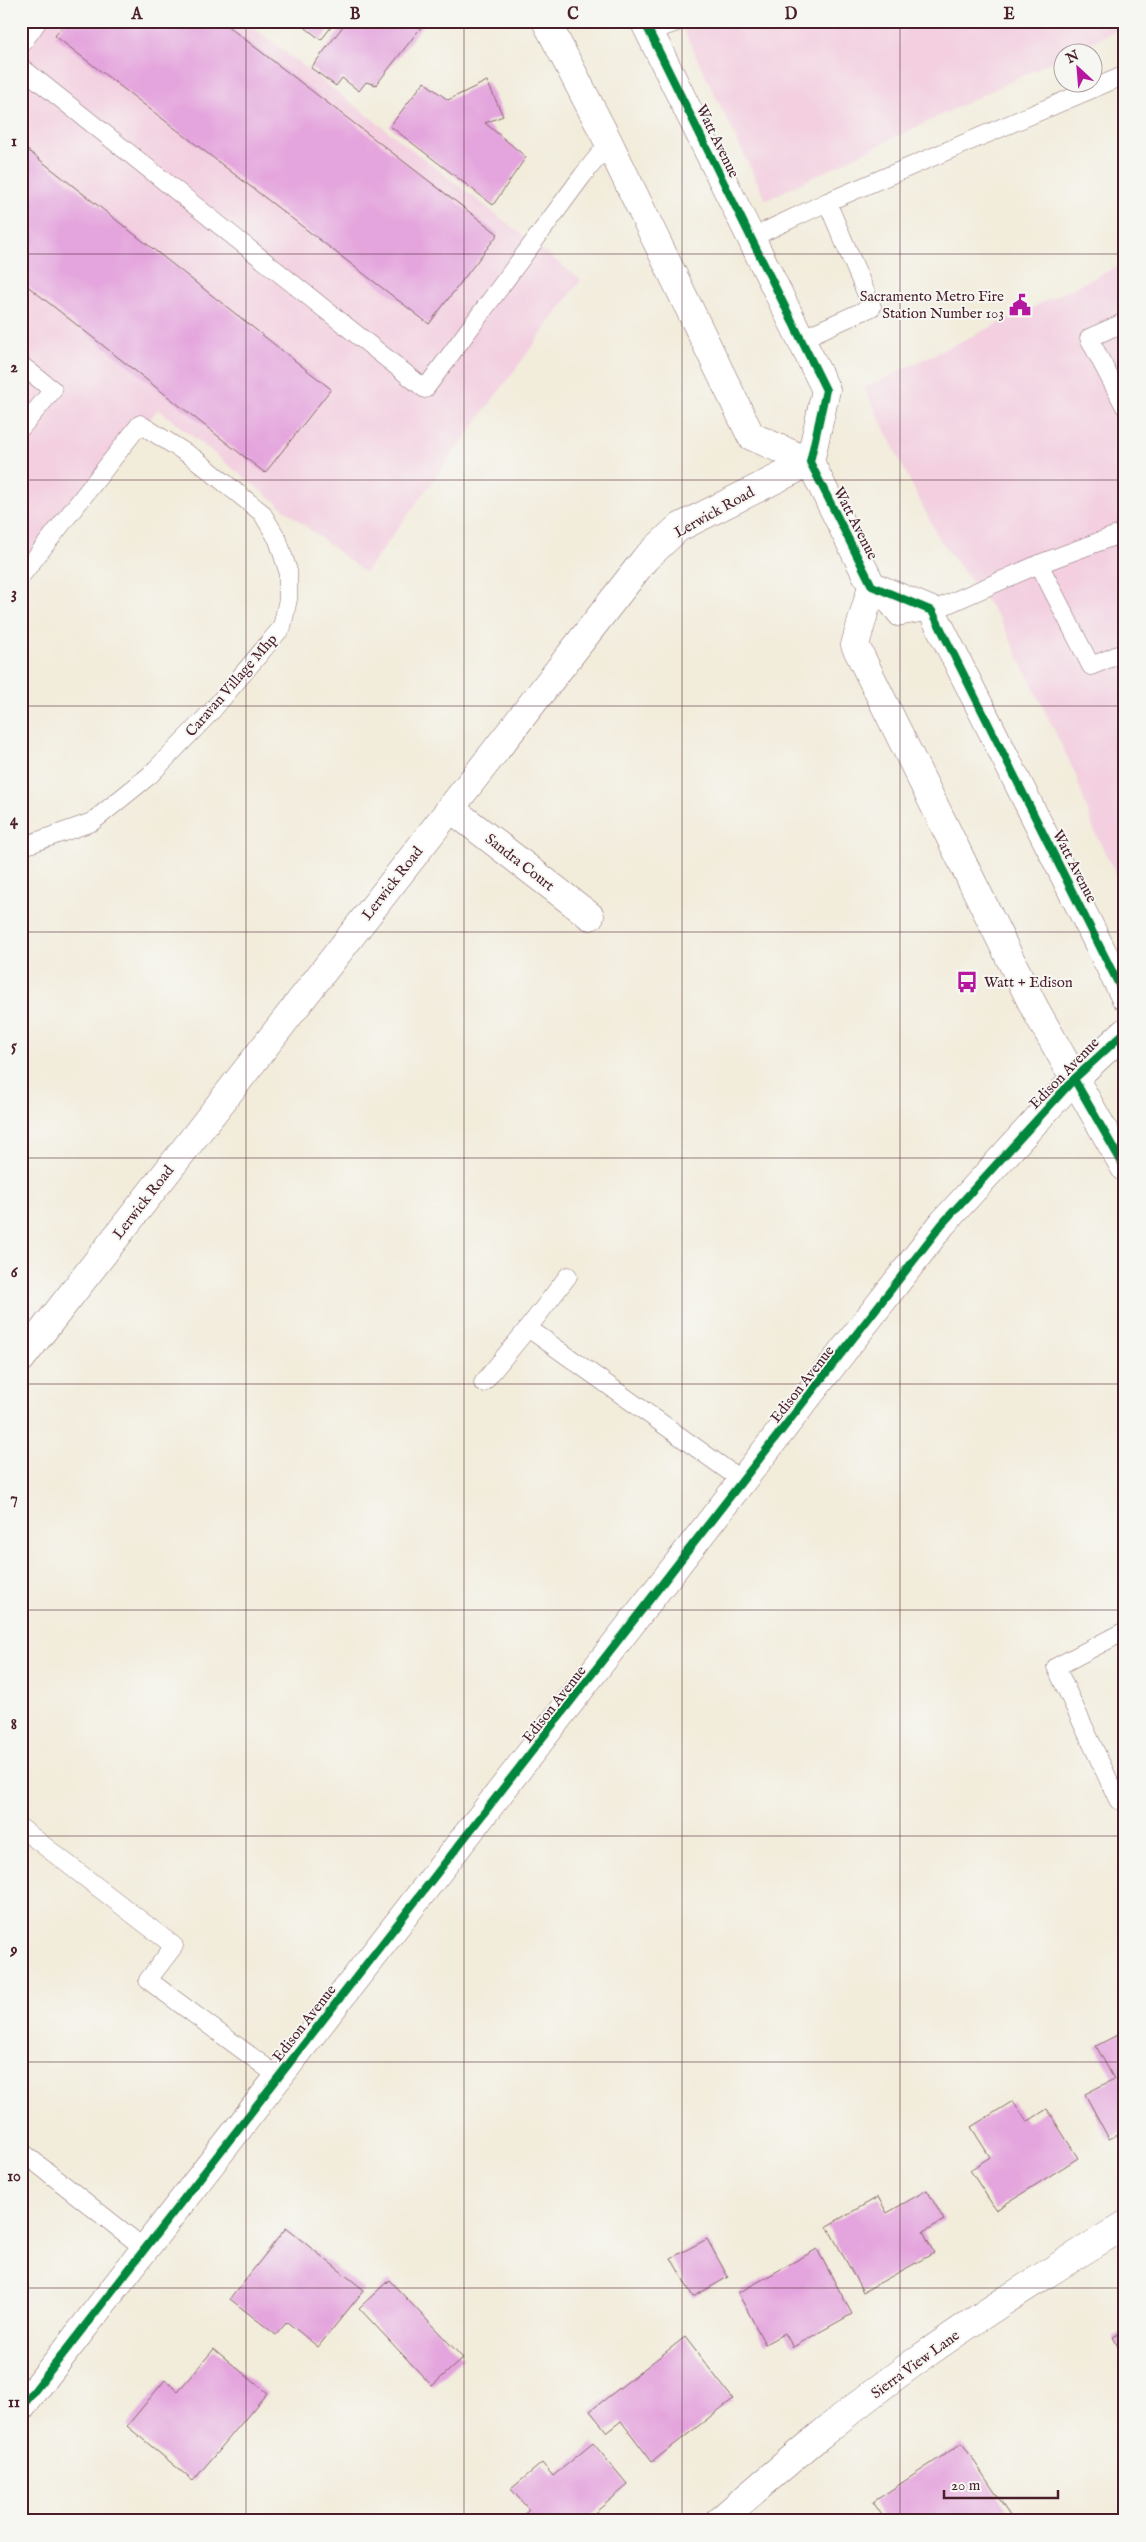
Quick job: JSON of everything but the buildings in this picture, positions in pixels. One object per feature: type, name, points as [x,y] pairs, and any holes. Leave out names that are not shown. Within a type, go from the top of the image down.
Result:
[{"type":"street","points":[[546,21],[609,143],[751,436],[810,462]]},
{"type":"street","name":"Watt Avenue","points":[[647,27],[826,390],[810,462],[872,586]]},
{"type":"street","name":"Lerwick Road","points":[[21,1359],[645,559],[678,528],[810,462]]},
{"type":"street","points":[[932,611],[872,586],[855,646],[1034,1007],[1125,1168]]},
{"type":"street","name":"Watt Avenue","points":[[932,611],[1125,997]]},
{"type":"street","name":"Sandra Court","points":[[450,808],[590,916]]},
{"type":"street","name":"Edison Avenue","points":[[21,2408],[744,1482],[942,1224],[1074,1079],[1125,1032]]},
{"type":"street","name":"Sierra View Lane","points":[[719,2521],[809,2443],[918,2360],[1031,2282],[1125,2225]]},
{"type":"lane","points":[[21,45],[38,21]]},
{"type":"lane","points":[[647,27],[680,21]]},
{"type":"lane","points":[[21,67],[426,389],[583,175],[609,143]]},
{"type":"lane","points":[[751,238],[827,202],[1125,75]]},
{"type":"lane","points":[[801,339],[872,307],[827,202]]},
{"type":"lane","points":[[1125,322],[1089,338],[1125,407]]},
{"type":"lane","points":[[21,365],[53,390],[21,428]]},
{"type":"lane","name":"Caravan Village Mhp","points":[[21,576],[140,424],[194,458],[262,512],[278,540],[288,571],[288,599],[282,626],[211,712],[150,775],[92,822],[21,847]]},
{"type":"lane","points":[[932,611],[1039,564],[1125,532]]},
{"type":"lane","points":[[1039,564],[1091,666],[1125,652]]},
{"type":"lane","points":[[483,1383],[568,1276]]},
{"type":"lane","points":[[528,1328],[744,1482]]},
{"type":"lane","points":[[1125,1631],[1056,1667],[1118,1800],[1125,1797]]},
{"type":"lane","points":[[21,1828],[174,1946],[148,1980],[279,2077]]},
{"type":"lane","points":[[21,2151],[145,2249]]},
{"type":"shaded area","points":[[21,21],[245,21],[581,280],[365,573],[158,409],[21,577]]},
{"type":"shaded area","points":[[679,21],[1125,21],[1125,26],[1091,42],[1054,42],[1054,60],[766,200]]},
{"type":"shaded area","points":[[1125,263],[1125,893],[1094,830],[1075,773],[1000,619],[939,539],[864,388]]},
{"type":"cycle path","points":[[644,21],[826,390],[810,462],[872,586],[932,611],[1125,997]]},
{"type":"cycle path","points":[[21,2408],[942,1224],[1074,1079],[1125,1032]]},
{"type":"cycle path","points":[[1074,1079],[1125,1168]]},
{"type":"place","name":"Sacramento Metro Fire Station Number 103","points":[[1020,305]]},
{"type":"place","name":"Watt + Edison","points":[[967,982]]}]
